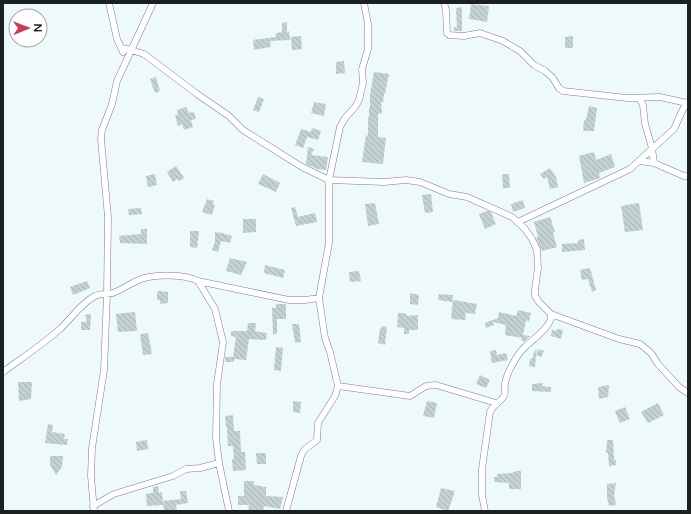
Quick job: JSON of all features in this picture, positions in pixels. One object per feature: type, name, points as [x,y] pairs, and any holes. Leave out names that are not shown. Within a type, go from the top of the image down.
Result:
[{"type":"street","points":[[110,3],[117,38],[127,58]]},
{"type":"street","points":[[153,3],[117,81],[112,104],[102,130],[101,139],[108,217],[107,294],[104,370],[92,448],[91,476],[94,508],[114,494],[173,476],[186,469],[200,468],[219,463]]},
{"type":"street","points":[[286,511],[304,450],[317,440],[318,423],[335,396],[338,386],[325,338],[319,298],[329,243],[330,180],[340,127],[359,100],[362,69],[368,49],[369,32],[364,3]]},
{"type":"street","points":[[444,3],[446,10],[447,33],[449,35],[464,36],[480,33],[503,41],[520,51],[534,65],[545,71],[563,91],[627,98],[660,97],[687,102],[674,129],[639,161],[622,174],[603,180],[518,222]]},
{"type":"street","points":[[122,48],[144,54],[229,116],[242,130],[302,167],[330,180],[384,182],[406,180],[420,182],[449,194],[467,197],[481,202],[512,217],[532,239],[537,250],[538,268],[534,290],[535,296],[539,302],[551,314],[619,339],[640,344],[651,353],[658,364],[679,387],[688,393]]},
{"type":"street","points":[[639,98],[643,105],[645,124],[652,148],[654,162]]},
{"type":"street","points":[[639,161],[654,162],[684,176],[688,176]]},
{"type":"street","points":[[3,372],[42,344],[60,329],[88,300],[96,295],[114,293],[143,278],[182,276],[193,278],[198,282],[215,309],[223,342],[217,384],[216,438],[219,463],[229,511]]},
{"type":"street","points":[[198,282],[289,300],[319,298]]},
{"type":"street","points":[[485,511],[482,495],[482,469],[492,406],[504,396],[506,378],[518,357],[523,349],[550,324],[552,318],[551,314]]},
{"type":"street","points":[[338,386],[410,396],[426,386],[436,385],[472,394],[496,403]]},
{"type":"building","points":[[471,4],[489,6],[487,22],[469,19]]},
{"type":"building","points":[[462,7],[462,31],[454,31],[454,27],[457,27],[456,8]]},
{"type":"building","points":[[287,22],[287,32],[289,31],[290,40],[270,41],[271,47],[254,50],[253,40],[276,37],[276,33],[282,32],[282,23]]},
{"type":"building","points":[[301,36],[302,49],[292,50],[291,37]]},
{"type":"building","points":[[573,36],[573,48],[565,48],[565,37]]},
{"type":"building","points":[[344,61],[345,73],[336,74],[336,62]]},
{"type":"building","points":[[374,72],[389,74],[383,102],[381,102],[382,113],[378,114],[378,137],[386,138],[383,164],[362,162],[366,135],[368,136],[370,95]]},
{"type":"building","points":[[156,77],[160,91],[155,93],[150,79]]},
{"type":"building","points":[[258,97],[264,99],[259,112],[253,110]]},
{"type":"building","points":[[314,102],[326,104],[324,116],[311,113]]},
{"type":"building","points":[[589,106],[597,108],[594,131],[583,131],[584,120],[586,120]]},
{"type":"building","points":[[186,107],[189,113],[194,112],[196,119],[191,120],[193,127],[184,130],[182,124],[178,126],[175,116],[178,114],[177,110]]},
{"type":"building","points":[[312,128],[321,131],[318,140],[307,137],[303,148],[295,145],[301,129],[311,132]]},
{"type":"building","points":[[308,147],[314,149],[311,155],[328,157],[326,170],[317,169],[306,164]]},
{"type":"building","points":[[594,152],[596,160],[611,154],[615,167],[599,173],[600,178],[584,183],[579,156]]},
{"type":"building","points":[[176,166],[184,178],[179,181],[177,179],[173,182],[167,172]]},
{"type":"building","points":[[550,168],[556,177],[558,187],[550,189],[547,177],[544,179],[540,174]]},
{"type":"building","points":[[155,174],[157,185],[148,187],[146,176]]},
{"type":"building","points":[[263,174],[280,183],[276,192],[258,184]]},
{"type":"building","points":[[502,174],[509,174],[510,188],[503,188]]},
{"type":"building","points":[[431,194],[433,212],[425,213],[422,195]]},
{"type":"building","points":[[207,199],[214,201],[213,204],[215,205],[212,215],[202,212]]},
{"type":"building","points":[[523,200],[525,208],[513,212],[511,204]]},
{"type":"building","points":[[375,203],[379,224],[368,226],[365,204]]},
{"type":"building","points":[[639,203],[643,230],[625,232],[621,206]]},
{"type":"building","points":[[295,207],[298,217],[315,213],[317,222],[296,226],[291,208]]},
{"type":"building","points":[[141,208],[142,214],[129,215],[128,209]]},
{"type":"building","points":[[487,211],[491,212],[496,224],[485,229],[479,214]]},
{"type":"building","points":[[550,217],[555,232],[553,233],[557,247],[542,251],[536,238],[538,237],[534,222]]},
{"type":"building","points":[[243,219],[256,219],[256,232],[243,233]]},
{"type":"building","points":[[141,229],[147,229],[147,244],[120,243],[119,236],[141,234]]},
{"type":"building","points":[[190,231],[199,231],[197,248],[190,247]]},
{"type":"building","points":[[215,232],[232,236],[230,243],[221,241],[218,252],[212,250],[215,242]]},
{"type":"building","points":[[584,239],[585,250],[562,252],[562,244],[578,243],[578,240]]},
{"type":"building","points":[[230,258],[247,262],[241,275],[226,271]]},
{"type":"building","points":[[265,265],[285,270],[283,278],[264,273]]},
{"type":"building","points":[[590,268],[596,290],[592,292],[588,279],[582,280],[580,270]]},
{"type":"building","points":[[359,271],[361,281],[350,282],[349,272]]},
{"type":"building","points":[[87,281],[90,288],[73,295],[70,287]]},
{"type":"building","points":[[157,292],[168,292],[168,303],[160,304],[160,300],[157,300]]},
{"type":"building","points":[[410,293],[419,295],[418,305],[410,304]]},
{"type":"building","points":[[439,294],[453,295],[452,302],[438,300]]},
{"type":"building","points":[[453,300],[477,304],[475,314],[465,313],[466,320],[451,319]]},
{"type":"building","points":[[276,304],[286,304],[286,319],[277,319],[277,334],[273,334],[272,308],[276,308]]},
{"type":"building","points":[[518,310],[531,313],[529,322],[526,320],[523,335],[530,336],[524,342],[521,340],[522,338],[505,335],[506,325],[493,322],[494,325],[486,328],[485,323],[498,318],[499,312],[516,316]]},
{"type":"building","points":[[135,312],[137,331],[118,332],[116,314]]},
{"type":"building","points":[[398,313],[407,314],[407,316],[418,315],[418,330],[409,330],[409,334],[404,334],[404,328],[397,327]]},
{"type":"building","points":[[91,314],[90,330],[81,330],[81,322],[87,322],[85,315]]},
{"type":"building","points":[[248,323],[256,323],[255,331],[267,333],[266,340],[249,339],[246,360],[234,359],[234,362],[225,362],[225,357],[233,357],[236,337],[231,336],[231,331],[247,331]]},
{"type":"building","points":[[292,324],[299,324],[301,342],[295,343]]},
{"type":"building","points":[[382,326],[387,327],[385,345],[378,343],[380,328],[381,329]]},
{"type":"building","points":[[557,329],[563,330],[561,339],[551,336],[552,330],[557,331]]},
{"type":"building","points":[[148,333],[152,354],[143,355],[140,334]]},
{"type":"building","points":[[276,347],[283,348],[281,371],[274,370]]},
{"type":"building","points":[[539,349],[544,351],[541,357],[536,355]]},
{"type":"building","points":[[496,350],[497,355],[506,353],[508,360],[492,363],[490,351]]},
{"type":"building","points":[[535,350],[537,350],[535,367],[529,366],[530,359],[532,359]]},
{"type":"building","points":[[480,375],[490,380],[486,388],[476,384]]},
{"type":"building","points":[[18,382],[32,382],[31,399],[19,401]]},
{"type":"building","points":[[544,383],[541,386],[551,387],[551,392],[532,391],[532,384]]},
{"type":"building","points":[[609,385],[608,397],[599,399],[598,387]]},
{"type":"building","points":[[293,401],[301,402],[300,413],[293,412]]},
{"type":"building","points":[[427,401],[437,403],[434,418],[423,416]]},
{"type":"building","points":[[658,403],[664,415],[648,423],[641,412]]},
{"type":"building","points":[[625,407],[630,419],[620,423],[615,411]]},
{"type":"building","points":[[233,415],[234,431],[240,431],[241,452],[245,452],[246,470],[233,471],[233,446],[228,446],[225,416]]},
{"type":"building","points":[[48,424],[53,425],[52,432],[65,434],[64,439],[68,439],[67,445],[45,443]]},
{"type":"building","points":[[147,440],[148,449],[137,451],[136,442]]},
{"type":"building","points":[[607,440],[613,440],[614,460],[616,460],[616,465],[609,466],[608,453],[606,453]]},
{"type":"building","points":[[256,453],[266,453],[266,464],[257,464]]},
{"type":"building","points":[[50,456],[63,456],[62,467],[56,475],[50,465]]},
{"type":"building","points":[[521,471],[521,489],[509,489],[509,483],[494,482],[494,477],[497,477],[497,474],[512,473]]},
{"type":"building","points":[[244,481],[254,481],[254,485],[266,487],[266,496],[283,497],[280,509],[264,506],[263,511],[248,511],[249,505],[238,505],[238,496],[244,496]]},
{"type":"building","points":[[616,483],[614,495],[616,505],[609,506],[607,498],[607,484]]},
{"type":"building","points":[[158,486],[159,493],[162,492],[163,505],[147,506],[146,494],[153,493],[153,487]]},
{"type":"building","points":[[441,488],[455,491],[448,511],[436,507]]},
{"type":"building","points":[[180,491],[186,491],[188,503],[176,505],[177,511],[164,511],[163,501],[181,499]]}]
